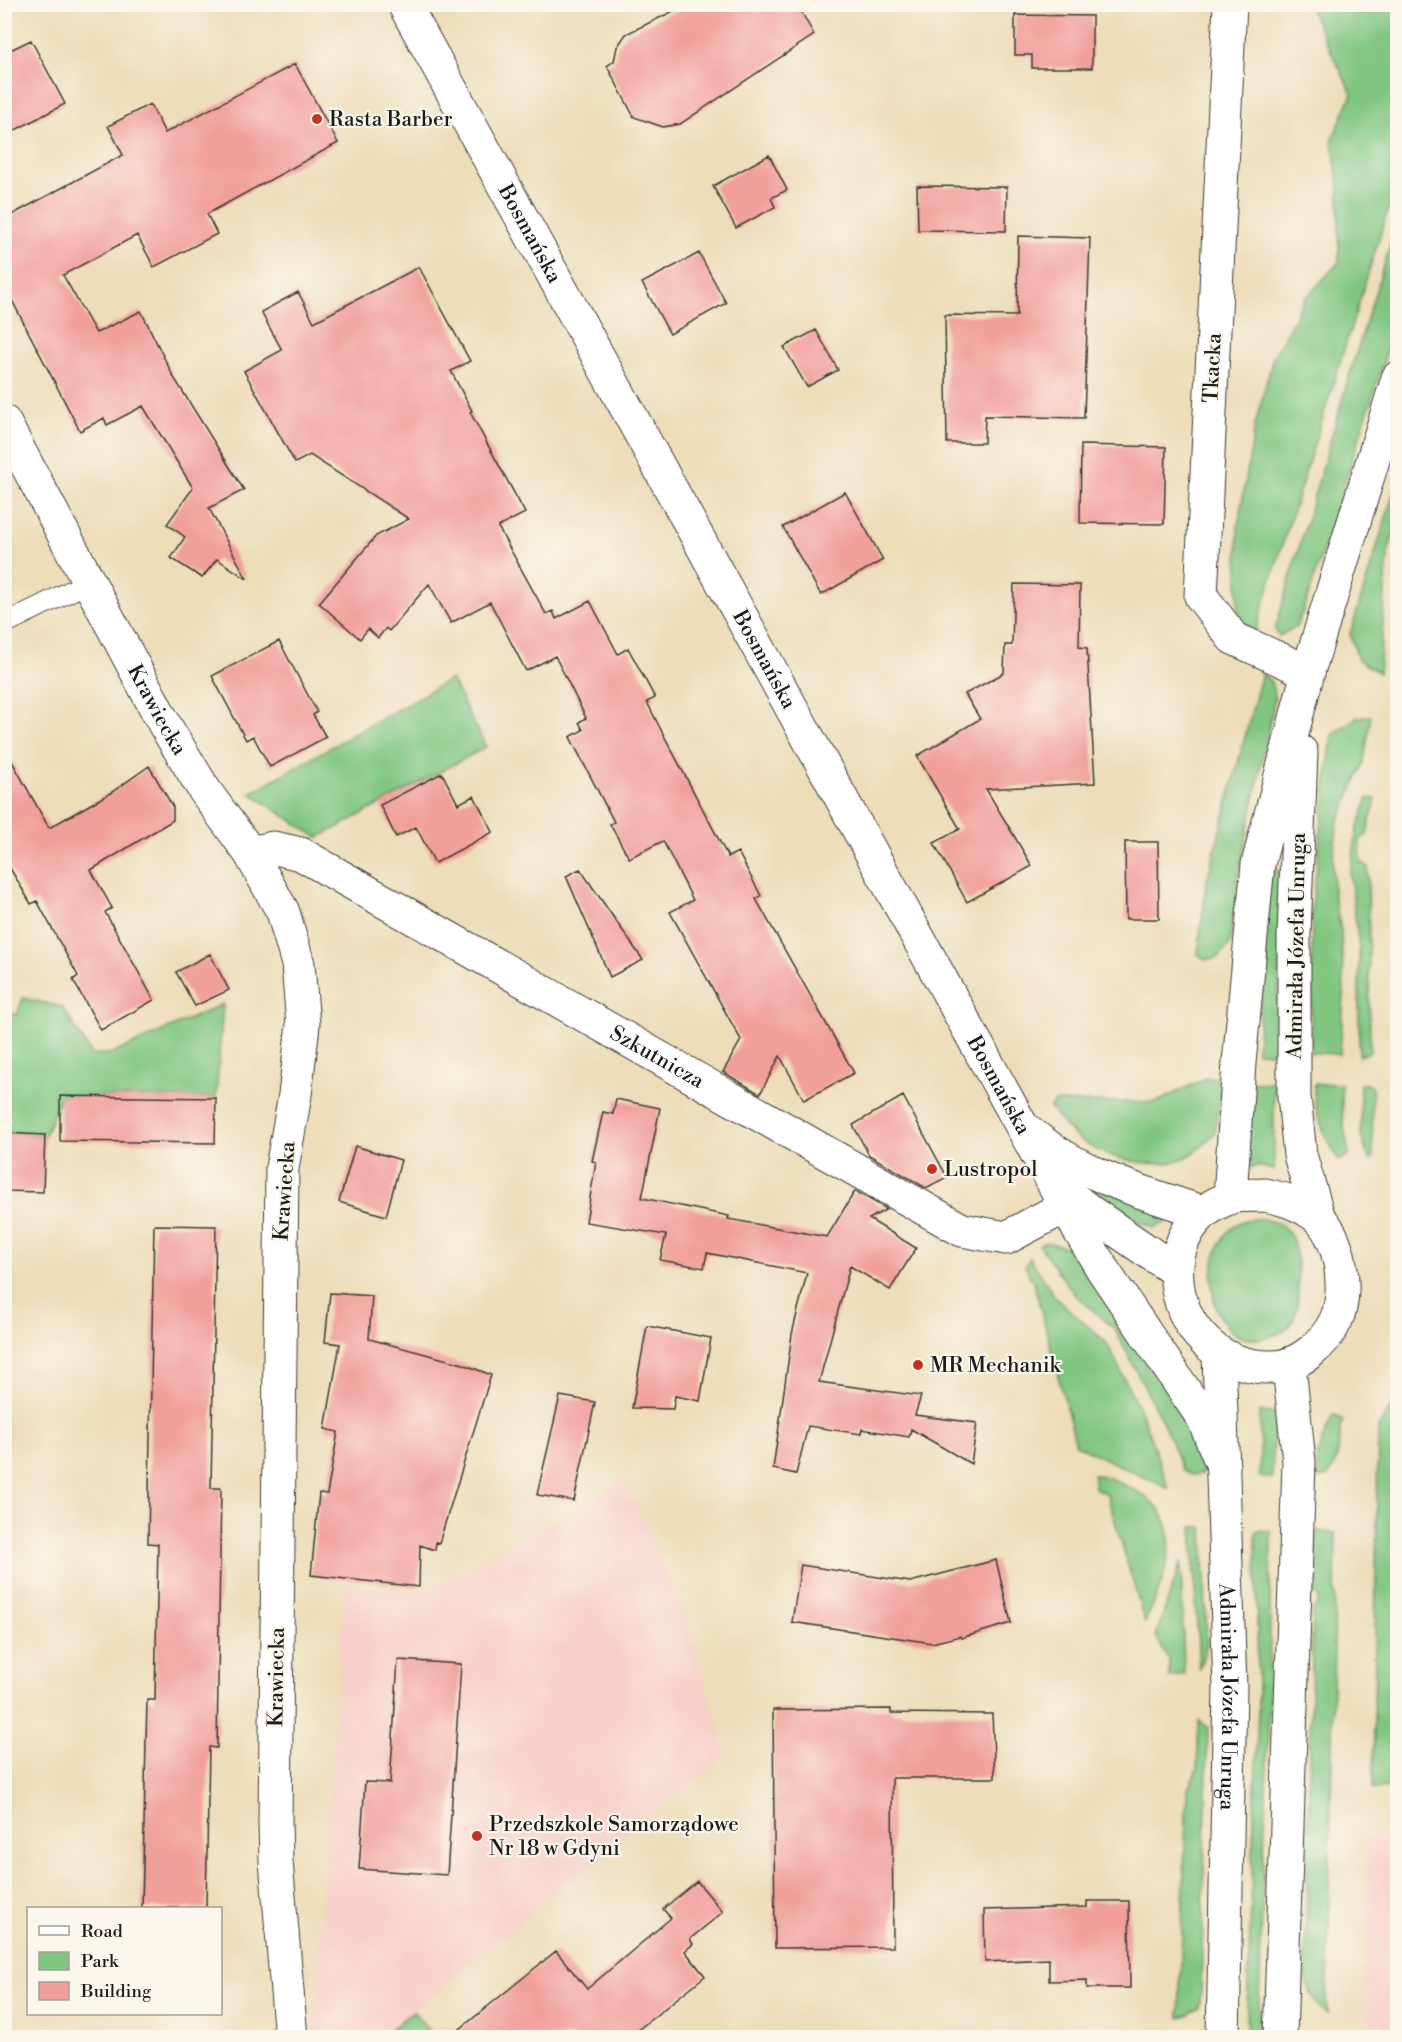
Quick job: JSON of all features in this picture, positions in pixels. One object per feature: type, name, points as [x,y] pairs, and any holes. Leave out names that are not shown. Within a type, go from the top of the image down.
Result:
[{"type":"street","name":"Bosmańska","points":[[404,4],[1059,1194],[1089,1211],[1176,1271]]},
{"type":"street","name":"Tkacka","points":[[1230,4],[1201,596],[1233,638],[1308,672]]},
{"type":"street","name":"Admirała Józefa Unruga","points":[[1230,1197],[1239,1063],[1258,864],[1308,672],[1398,378]]},
{"type":"street","name":"Krawiecka","points":[[4,422],[166,727],[205,791],[250,853],[283,912],[298,964],[303,1025],[295,1095],[282,1168],[275,1832],[291,2037]]},
{"type":"street","name":"Admirała Józefa Unruga","points":[[1308,672],[1295,902],[1294,1096],[1300,1155],[1318,1216]]},
{"type":"street","name":"Szkutnicza","points":[[250,853],[274,848],[301,854],[962,1230],[1006,1238],[1059,1194]]},
{"type":"street","points":[[1022,1125],[1054,1149],[1109,1179],[1202,1212]]},
{"type":"street","points":[[1059,1194],[1103,1270],[1203,1418],[1223,1466]]},
{"type":"street","points":[[1265,1195],[1295,1202],[1318,1216],[1339,1255],[1344,1277],[1343,1300],[1336,1321],[1323,1340],[1289,1366],[1255,1367],[1219,1355],[1201,1340],[1188,1320],[1176,1271],[1182,1242],[1202,1212],[1230,1197],[1265,1195]]},
{"type":"street","name":"Admirała Józefa Unruga","points":[[1219,1355],[1230,1688],[1223,2037]]},
{"type":"street","points":[[1280,2037],[1299,1462],[1289,1366]]},
{"type":"lane","points":[[4,624],[89,582]]},
{"type":"shaded area","points":[[1398,796],[1397,1171],[1391,797]]},
{"type":"shaded area","name":"Przedszkole Samorządowe Nr 18 w Gdyni","points":[[624,1480],[685,1614],[727,1754],[381,2037],[313,2038],[344,1586],[429,1591]]},
{"type":"shaded area","points":[[1397,1836],[1397,2037],[1369,2037],[1364,1993],[1366,1837]]},
{"type":"green space","points":[[1308,5],[1397,5],[1397,182],[1254,635],[1238,614],[1238,526],[1255,425],[1273,358],[1303,301],[1339,262],[1339,187],[1332,140],[1352,94]]},
{"type":"green space","points":[[1397,223],[1397,320],[1306,603],[1296,627],[1279,636],[1275,630],[1350,373]]},
{"type":"green space","points":[[1397,482],[1397,523],[1388,553],[1379,673],[1358,660],[1350,634]]},
{"type":"green space","points":[[1262,673],[1271,682],[1275,698],[1238,878],[1230,944],[1217,958],[1205,960],[1198,954],[1206,884]]},
{"type":"green space","points":[[451,679],[486,747],[318,838],[250,793]]},
{"type":"green space","points":[[1371,716],[1364,762],[1338,822],[1333,857],[1333,892],[1341,930],[1344,993],[1340,1054],[1311,1053],[1312,906],[1332,735],[1357,717]]},
{"type":"green space","points":[[1368,798],[1376,799],[1367,835],[1360,839],[1361,863],[1368,867],[1370,1052],[1359,1056],[1359,948],[1350,874],[1357,830]]},
{"type":"green space","points":[[1277,869],[1282,874],[1277,1053],[1257,1052],[1269,871]]},
{"type":"green space","points":[[23,998],[62,1007],[92,1055],[114,1053],[223,1004],[216,1098],[61,1096],[45,1135],[5,1133],[4,1011],[17,1015]]},
{"type":"green space","points":[[1206,1078],[1223,1078],[1215,1133],[1195,1152],[1176,1161],[1135,1162],[1095,1149],[1075,1136],[1050,1107],[1055,1102],[1157,1102]]},
{"type":"green space","points":[[1274,1082],[1274,1170],[1258,1166],[1245,1169],[1253,1083]]},
{"type":"green space","points":[[1314,1084],[1341,1084],[1343,1121],[1349,1155],[1339,1161],[1318,1115]]},
{"type":"green space","points":[[1360,1084],[1367,1084],[1372,1088],[1373,1158],[1369,1160],[1361,1136]]},
{"type":"green space","points":[[1090,1186],[1164,1209],[1166,1222],[1155,1228],[1131,1219],[1091,1193]]},
{"type":"green space","points":[[1263,1219],[1282,1226],[1291,1237],[1297,1258],[1297,1307],[1291,1323],[1281,1332],[1268,1337],[1248,1339],[1232,1332],[1221,1318],[1214,1300],[1212,1280],[1214,1259],[1221,1241],[1236,1224],[1247,1220]]},
{"type":"green space","points":[[1046,1242],[1073,1249],[1192,1423],[1202,1456],[1202,1474],[1191,1475],[1182,1470],[1165,1427],[1114,1328],[1074,1294],[1039,1245]]},
{"type":"green space","points":[[1030,1258],[1055,1297],[1107,1343],[1143,1417],[1169,1489],[1076,1445],[1035,1287],[1025,1266]]},
{"type":"green space","points":[[1397,1397],[1398,1805],[1393,1805],[1393,1788],[1373,1789],[1378,1428]]},
{"type":"green space","points":[[1260,1412],[1275,1413],[1272,1478],[1260,1477]]},
{"type":"green space","points":[[1333,1415],[1343,1420],[1337,1457],[1327,1477],[1320,1478],[1317,1471],[1318,1455]]},
{"type":"green space","points":[[1093,1475],[1108,1477],[1151,1501],[1163,1516],[1169,1532],[1166,1568],[1145,1623],[1107,1494],[1095,1488]]},
{"type":"green space","points":[[1192,1527],[1203,1527],[1207,1645],[1199,1669]]},
{"type":"green space","points":[[1256,1531],[1271,1532],[1269,1702],[1258,2037],[1246,2038],[1258,1706]]},
{"type":"green space","points":[[1316,1531],[1336,1533],[1327,2014],[1312,1996],[1305,1974],[1313,1609],[1317,1606],[1319,1597],[1313,1593]]},
{"type":"green space","points":[[1181,1561],[1184,1674],[1169,1677],[1169,1661],[1156,1636]]},
{"type":"green space","points":[[1199,1721],[1208,1727],[1201,1991],[1199,2008],[1188,2015],[1179,2017],[1187,1791],[1197,1769]]},
{"type":"green space","points":[[413,2011],[434,2037],[381,2037]]},
{"type":"building","points":[[688,4],[797,4],[814,35],[680,124],[663,127],[634,117],[607,66],[614,61],[617,47],[626,34]]},
{"type":"building","points":[[1015,15],[1092,16],[1092,68],[1032,68],[1032,55],[1015,55]]},
{"type":"building","points":[[31,40],[65,104],[4,136],[4,53]]},
{"type":"building","points":[[295,64],[338,143],[207,214],[217,234],[154,267],[137,235],[63,275],[96,333],[141,311],[173,376],[244,490],[209,508],[247,579],[217,559],[202,578],[171,558],[185,537],[167,524],[193,488],[143,406],[107,425],[104,418],[80,431],[4,285],[4,219],[123,155],[108,126],[150,104],[165,133]]},
{"type":"building","points":[[769,155],[787,190],[771,198],[775,207],[736,228],[713,186]]},
{"type":"building","points":[[917,186],[1007,187],[1006,231],[918,230]]},
{"type":"building","points":[[1018,236],[1090,238],[1084,418],[985,416],[984,443],[947,443],[945,315],[1017,316]]},
{"type":"building","points":[[699,253],[726,303],[670,334],[642,283]]},
{"type":"building","points":[[419,267],[470,361],[451,371],[472,411],[470,412],[525,513],[498,527],[546,614],[553,611],[556,619],[590,601],[618,654],[628,648],[655,698],[647,702],[728,857],[738,852],[761,896],[756,899],[854,1073],[804,1100],[780,1056],[760,1094],[723,1072],[741,1040],[670,912],[693,900],[663,841],[629,858],[610,824],[614,822],[570,737],[583,730],[579,722],[586,718],[555,656],[526,671],[490,602],[451,623],[429,584],[389,631],[386,628],[378,638],[368,629],[360,639],[319,603],[376,536],[409,519],[310,455],[295,463],[244,371],[282,350],[261,312],[298,292],[314,322]]},
{"type":"building","points":[[816,330],[838,370],[807,387],[784,347]]},
{"type":"building","points":[[1081,445],[1166,447],[1164,524],[1080,523]]},
{"type":"building","points":[[845,492],[883,560],[821,595],[783,527]]},
{"type":"building","points":[[1014,584],[1080,585],[1079,647],[1087,648],[1095,783],[986,789],[1032,866],[967,902],[934,843],[960,829],[917,756],[980,719],[965,694],[1004,673],[1005,645],[1012,645]]},
{"type":"building","points":[[279,641],[317,712],[313,715],[326,737],[270,767],[253,736],[246,740],[212,676]]},
{"type":"building","points":[[4,747],[49,828],[112,792],[149,766],[173,807],[173,820],[91,870],[112,908],[105,912],[154,1000],[101,1030],[73,980],[78,976],[37,901],[31,904],[4,858]]},
{"type":"building","points":[[442,773],[458,804],[474,796],[493,832],[435,863],[416,827],[396,837],[380,805]]},
{"type":"building","points":[[1125,842],[1158,842],[1159,919],[1126,919]]},
{"type":"building","points":[[580,869],[643,960],[610,977],[566,876]]},
{"type":"building","points":[[210,954],[229,990],[195,1006],[176,972]]},
{"type":"building","points":[[60,1096],[216,1098],[215,1143],[60,1141]]},
{"type":"building","points":[[903,1096],[947,1177],[926,1188],[869,1155],[853,1125]]},
{"type":"building","points":[[616,1099],[660,1108],[642,1198],[729,1216],[728,1219],[827,1237],[855,1191],[887,1209],[869,1219],[916,1248],[890,1290],[850,1266],[819,1382],[921,1396],[915,1415],[977,1423],[971,1464],[911,1429],[909,1437],[862,1429],[861,1434],[808,1426],[796,1474],[773,1469],[792,1334],[807,1273],[707,1253],[704,1268],[660,1260],[666,1235],[586,1222],[596,1162],[592,1161],[603,1112],[613,1114]]},
{"type":"building","points":[[4,1133],[45,1135],[43,1192],[4,1191]]},
{"type":"building","points":[[355,1146],[401,1160],[386,1216],[339,1202]]},
{"type":"building","points":[[154,1225],[216,1226],[211,1488],[221,1488],[217,1748],[209,1747],[206,1907],[142,1907],[147,1700],[155,1700],[158,1544],[148,1543]]},
{"type":"building","points":[[330,1293],[372,1296],[369,1339],[463,1364],[491,1375],[439,1543],[436,1542],[435,1550],[420,1545],[419,1587],[311,1575],[319,1493],[327,1494],[338,1432],[325,1429],[340,1344],[325,1342]]},
{"type":"building","points":[[647,1326],[711,1338],[700,1401],[675,1396],[673,1409],[632,1408]]},
{"type":"building","points":[[560,1396],[595,1402],[574,1501],[537,1495]]},
{"type":"building","points":[[996,1560],[1011,1623],[961,1638],[960,1636],[932,1643],[792,1622],[801,1565],[910,1582]]},
{"type":"building","points":[[398,1660],[461,1664],[447,1875],[359,1869],[365,1782],[390,1783]]},
{"type":"building","points":[[891,1709],[891,1713],[992,1714],[995,1778],[892,1778],[893,1947],[775,1948],[773,1710]]},
{"type":"building","points":[[697,1881],[723,1912],[690,1939],[693,1944],[685,1951],[705,1976],[629,2037],[450,2037],[556,1951],[587,1989],[671,1918],[663,1909]]},
{"type":"building","points":[[1087,1901],[1129,1901],[1130,1988],[1087,1988],[1087,1980],[1049,1981],[1049,1959],[985,1962],[984,1910],[1087,1907]]},
{"type":"place","name":"Rasta Barber","points":[[317,119]]},
{"type":"place","name":"Lustropol","points":[[932,1169]]},
{"type":"place","name":"MR Mechanik","points":[[918,1365]]},
{"type":"place","name":"Przedszkole Samorządowe Nr 18 w Gdyni","points":[[477,1836]]}]
